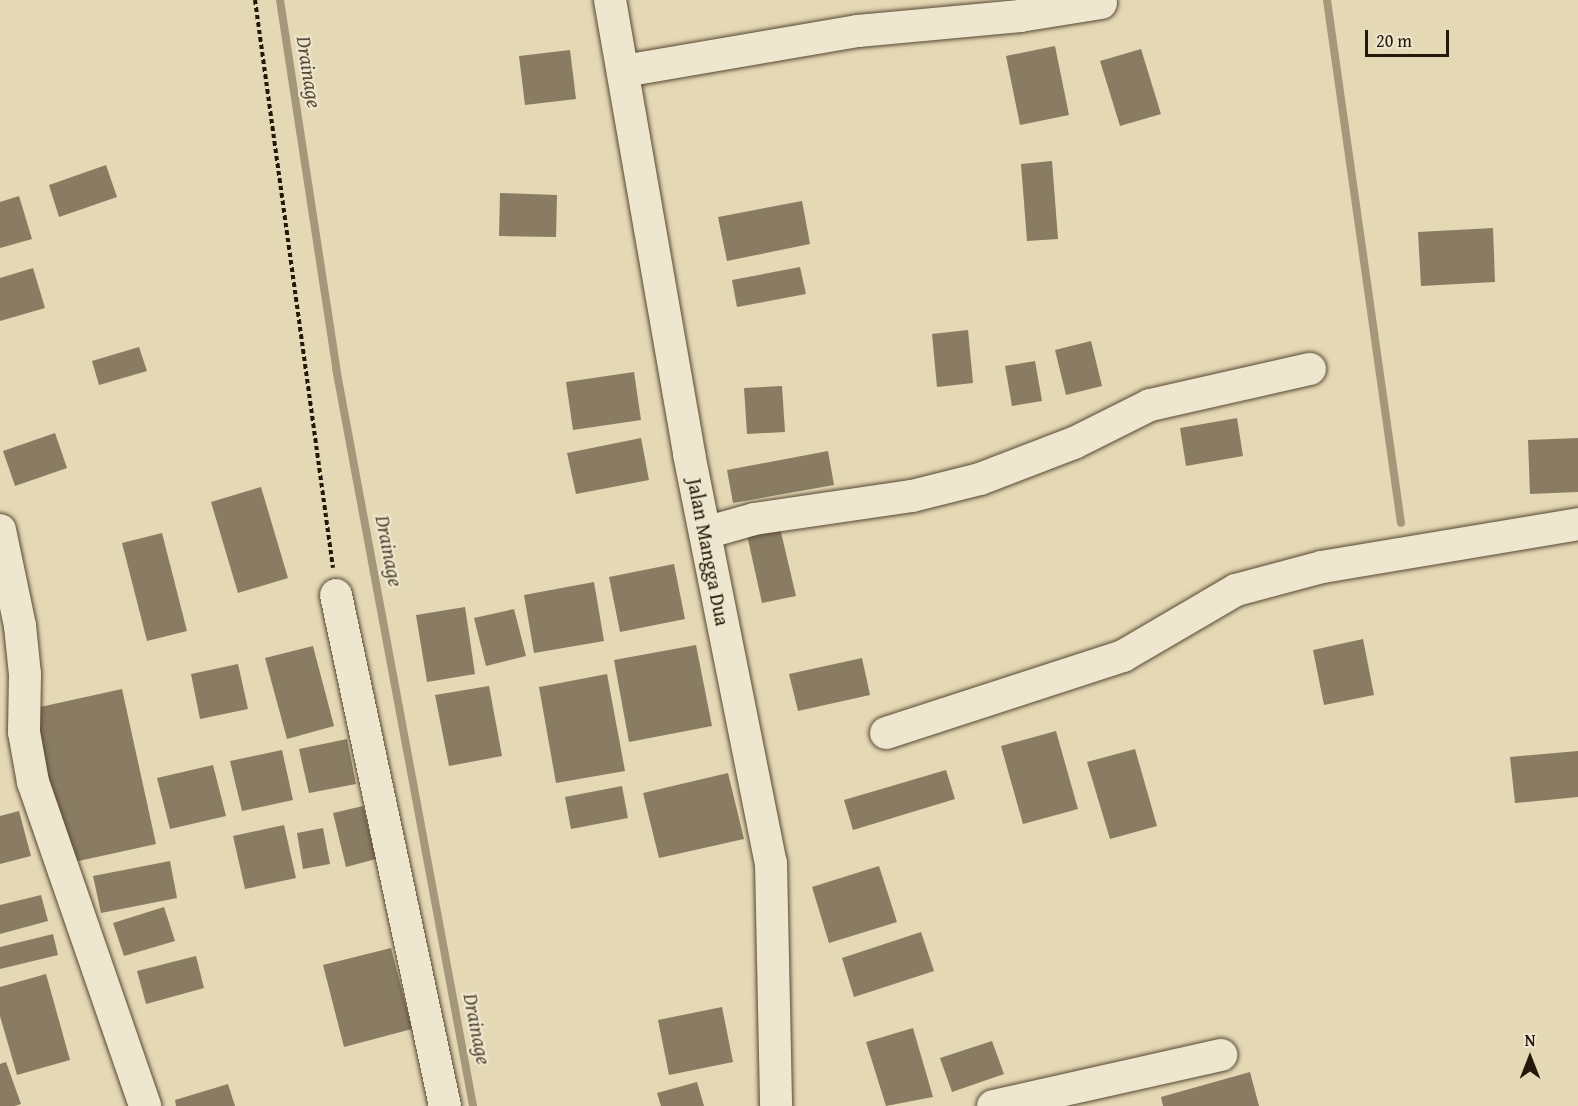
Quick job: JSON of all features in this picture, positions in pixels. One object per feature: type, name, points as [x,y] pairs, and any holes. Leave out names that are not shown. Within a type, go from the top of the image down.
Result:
[{"type":"street","name":"Jalan Mangga Dua","points":[[610,0],[705,533],[771,863],[776,1106]]},
{"type":"street","points":[[624,71],[858,31],[1020,16],[1101,3]]},
{"type":"street","points":[[705,533],[754,519],[912,496],[980,479],[1074,443],[1150,405],[1310,369]]},
{"type":"street","points":[[886,733],[1123,656],[1236,590],[1322,567],[1578,524]]},
{"type":"street","points":[[0,530],[20,626],[26,674],[24,732],[33,782],[145,1106]]},
{"type":"street","points":[[336,596],[445,1106]]},
{"type":"street","points":[[993,1106],[1221,1054]]},
{"type":"path","points":[[255,0],[336,596]]},
{"type":"building","points":[[1055,46],[1069,115],[1020,125],[1006,56]]},
{"type":"building","points":[[1141,49],[1161,114],[1120,126],[1100,61]]},
{"type":"building","points":[[570,50],[576,99],[525,105],[519,56]]},
{"type":"building","points":[[1052,161],[1058,239],[1027,241],[1021,164]]},
{"type":"building","points":[[106,165],[117,197],[59,217],[49,185]]},
{"type":"building","points":[[500,193],[557,195],[556,237],[499,236]]},
{"type":"building","points":[[19,196],[32,239],[0,248],[0,202]]},
{"type":"building","points":[[802,201],[810,244],[727,261],[718,217]]},
{"type":"building","points":[[1493,228],[1495,282],[1421,286],[1418,232]]},
{"type":"building","points":[[800,267],[806,294],[737,307],[732,280]]},
{"type":"building","points":[[33,268],[45,308],[0,321],[0,278]]},
{"type":"building","points":[[968,330],[973,383],[937,387],[932,334]]},
{"type":"building","points":[[1091,341],[1102,386],[1066,395],[1055,350]]},
{"type":"building","points":[[139,347],[147,371],[99,385],[92,361]]},
{"type":"building","points":[[1035,361],[1042,401],[1012,406],[1005,366]]},
{"type":"building","points":[[634,372],[641,420],[573,430],[566,382]]},
{"type":"building","points":[[782,386],[785,432],[747,434],[744,388]]},
{"type":"building","points":[[1237,418],[1243,456],[1186,466],[1180,428]]},
{"type":"building","points":[[55,433],[67,468],[15,486],[3,451]]},
{"type":"building","points":[[641,438],[649,480],[576,494],[567,453]]},
{"type":"building","points":[[1578,438],[1578,492],[1530,494],[1528,440]]},
{"type":"building","points":[[828,451],[834,485],[733,503],[727,470]]},
{"type":"building","points":[[261,487],[288,578],[238,593],[211,502]]},
{"type":"building","points":[[780,528],[796,596],[762,603],[747,535]]},
{"type":"building","points":[[162,533],[187,631],[147,641],[122,543]]},
{"type":"building","points":[[674,564],[685,619],[620,632],[609,577]]},
{"type":"building","points":[[594,582],[604,641],[534,653],[524,595]]},
{"type":"building","points":[[465,607],[475,674],[427,682],[416,615]]},
{"type":"building","points":[[514,609],[526,656],[486,666],[474,618]]},
{"type":"building","points":[[1363,639],[1374,695],[1324,705],[1313,650]]},
{"type":"building","points":[[696,645],[712,726],[629,742],[614,660]]},
{"type":"building","points":[[313,646],[334,726],[287,739],[265,658]]},
{"type":"building","points":[[862,658],[870,695],[798,711],[789,674]]},
{"type":"building","points":[[238,664],[248,709],[200,719],[191,674]]},
{"type":"building","points":[[607,674],[625,771],[556,783],[539,687]]},
{"type":"building","points":[[489,686],[502,756],[449,766],[435,695]]},
{"type":"building","points":[[122,689],[156,844],[65,864],[31,709]]},
{"type":"building","points":[[1056,731],[1078,809],[1023,824],[1001,746]]},
{"type":"building","points":[[347,739],[356,784],[309,793],[299,749]]},
{"type":"building","points":[[1135,749],[1157,826],[1110,839],[1087,762]]},
{"type":"building","points":[[282,750],[293,800],[242,811],[230,761]]},
{"type":"building","points":[[1578,751],[1578,797],[1515,803],[1510,757]]},
{"type":"building","points":[[213,765],[226,816],[170,829],[157,778]]},
{"type":"building","points":[[946,770],[955,799],[853,830],[844,800]]},
{"type":"building","points":[[728,773],[744,839],[659,858],[643,793]]},
{"type":"building","points":[[622,786],[628,818],[571,829],[565,797]]},
{"type":"building","points":[[363,806],[376,859],[346,867],[333,813]]},
{"type":"building","points":[[19,811],[31,856],[0,864],[0,816]]},
{"type":"building","points":[[284,825],[296,878],[245,889],[233,836]]},
{"type":"building","points":[[323,828],[330,864],[303,869],[297,833]]},
{"type":"building","points":[[170,861],[177,898],[101,913],[93,876]]},
{"type":"building","points":[[879,866],[897,922],[829,943],[812,887]]},
{"type":"building","points":[[41,895],[48,921],[0,934],[0,905]]},
{"type":"building","points":[[164,907],[175,941],[124,956],[113,923]]},
{"type":"building","points":[[921,932],[934,971],[854,997],[842,958]]},
{"type":"building","points":[[53,934],[58,955],[0,969],[0,947]]},
{"type":"building","points":[[391,948],[412,1029],[344,1047],[323,965]]},
{"type":"building","points":[[196,956],[204,988],[146,1004],[137,971]]},
{"type":"building","points":[[46,974],[70,1060],[17,1075],[0,1016],[0,987]]},
{"type":"building","points":[[722,1007],[733,1062],[669,1075],[658,1020]]},
{"type":"building","points":[[913,1028],[933,1097],[886,1106],[866,1042]]},
{"type":"building","points":[[992,1041],[1004,1074],[952,1092],[940,1058]]},
{"type":"building","points":[[6,1062],[21,1104],[15,1106],[0,1106],[0,1064]]},
{"type":"building","points":[[1250,1072],[1259,1106],[1163,1106],[1161,1097]]},
{"type":"building","points":[[697,1082],[704,1106],[661,1106],[657,1093]]},
{"type":"building","points":[[228,1084],[235,1106],[176,1106],[175,1100]]},
{"type":"waterway","name":"Drainage","points":[[280,0],[336,368],[473,1106]]},
{"type":"waterway","points":[[1327,0],[1401,523]]}]
